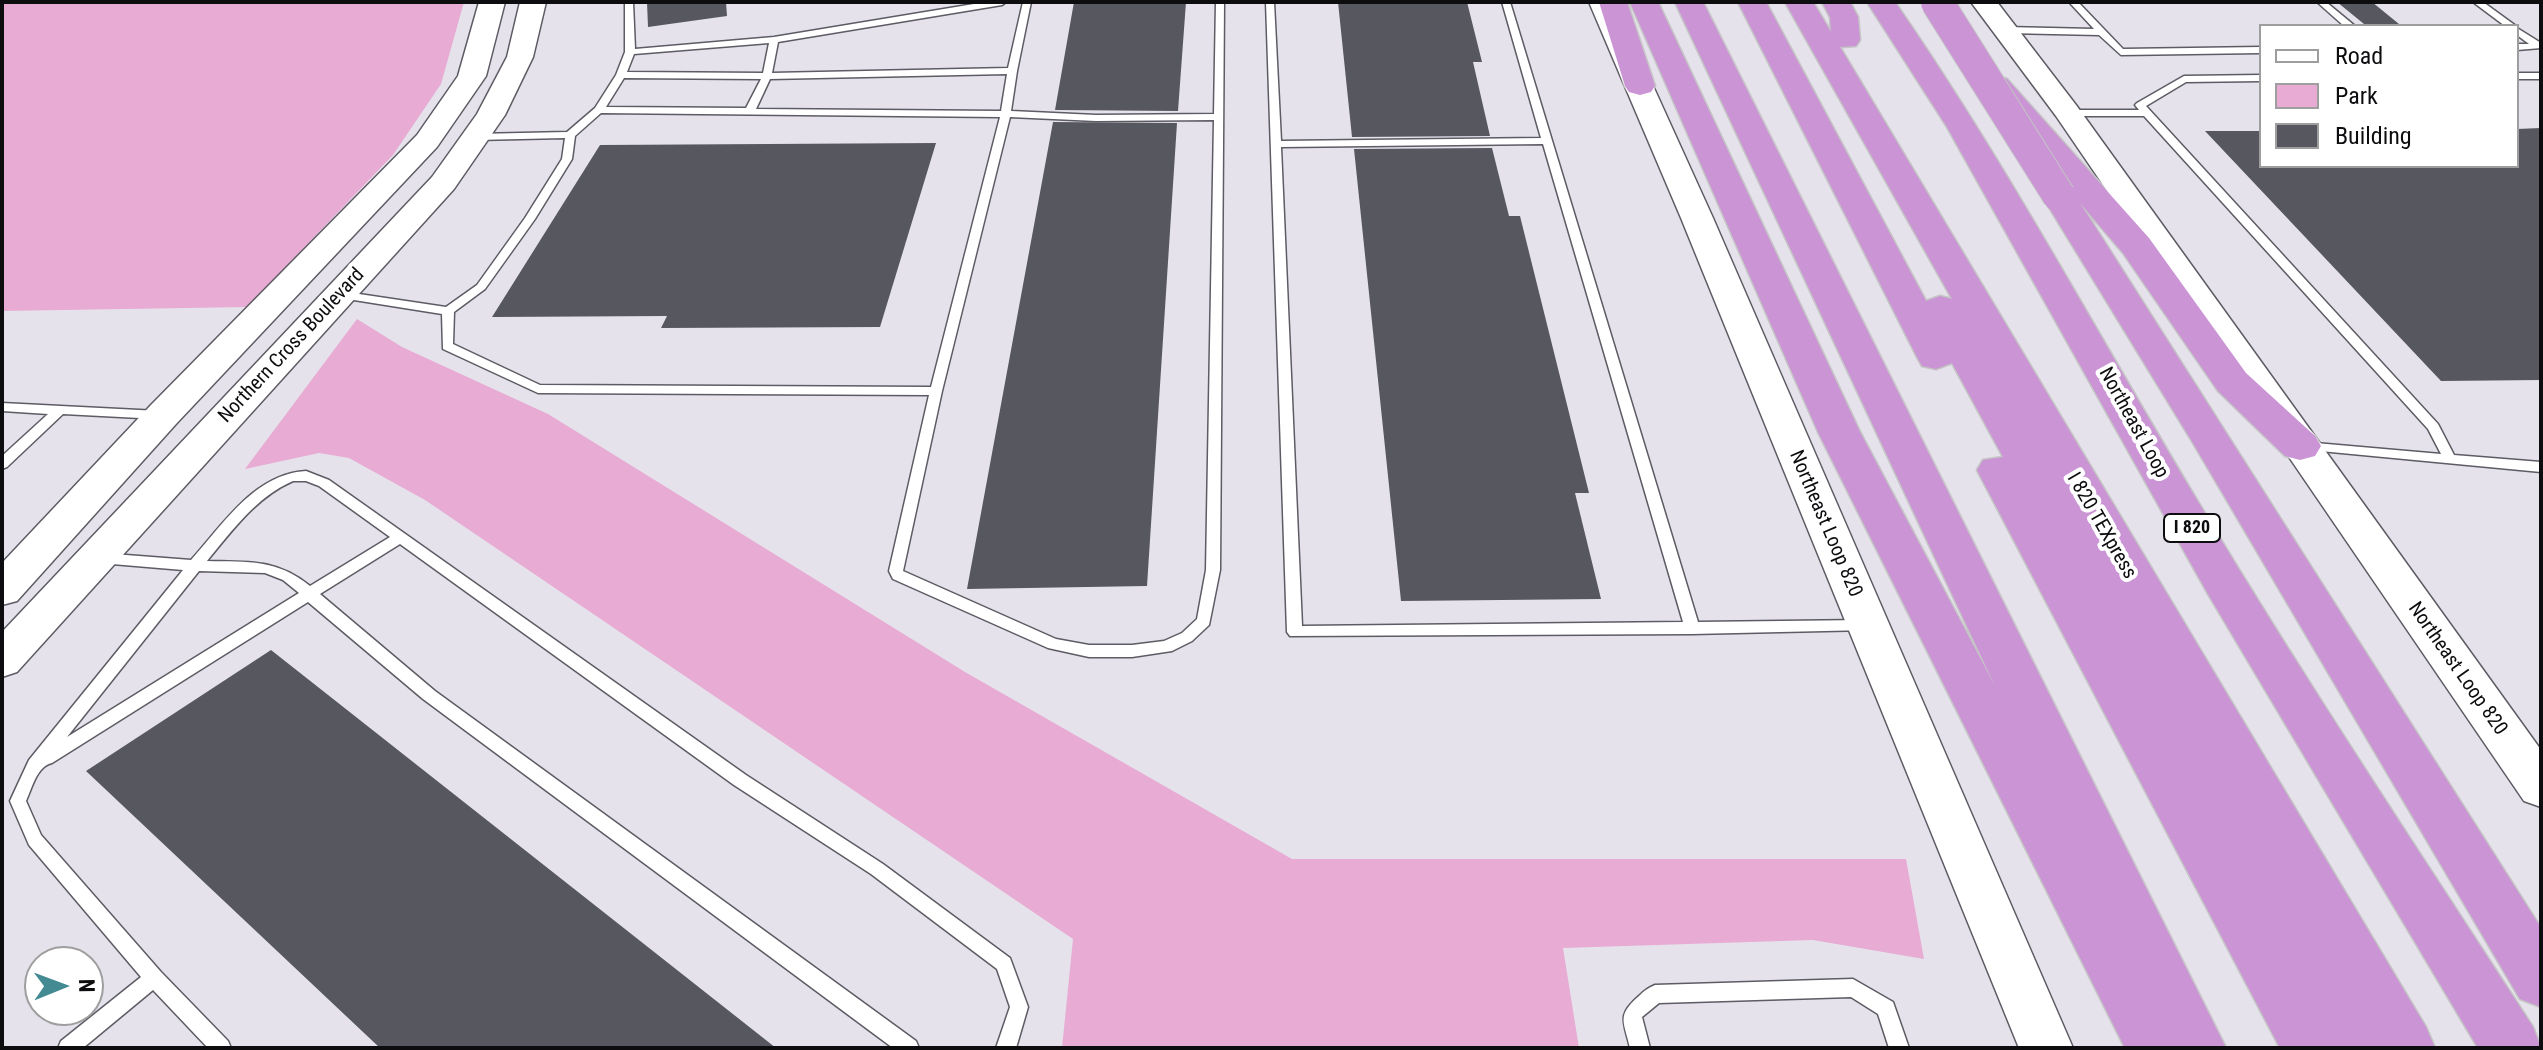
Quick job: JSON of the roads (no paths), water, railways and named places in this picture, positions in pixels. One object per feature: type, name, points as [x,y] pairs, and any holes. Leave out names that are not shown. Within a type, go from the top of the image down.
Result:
[{"type":"highway","points":[[1613,2],[1654,74],[2157,1048]]},
{"type":"highway","points":[[1644,2],[1654,74]]},
{"type":"highway","points":[[1689,2],[2196,1048]]},
{"type":"highway","points":[[1731,2],[1874,241]]},
{"type":"highway","points":[[1752,2],[1874,241],[2312,1048]]},
{"type":"highway","name":"I 820 TEXpress","points":[[1775,2],[1908,251],[2356,1048]]},
{"type":"highway","name":"I 820 TEXpress","points":[[1799,2],[2405,1048]]},
{"type":"highway","points":[[1822,2],[2071,417],[2246,739],[2270,819]]},
{"type":"highway","points":[[1836,2],[1844,17],[1846,40]]},
{"type":"highway","name":"Northeast Loop","points":[[1881,2],[1963,128],[2029,238],[2184,514],[2285,683],[2512,1048]]},
{"type":"highway","points":[[1915,2],[2012,102],[2136,246],[2232,382],[2300,446]]},
{"type":"highway","points":[[1937,2],[2214,443],[2541,980]]},
{"type":"main road","points":[[2,590],[163,415],[427,141],[472,76],[492,2]]},
{"type":"main road","name":"Northern Cross Boulevard","points":[[2,660],[443,183],[491,115],[520,57],[533,2]]},
{"type":"main road","name":"Northeast Loop 820","points":[[1602,2],[1654,74],[1868,625],[2046,1048]]},
{"type":"main road","name":"Northeast Loop 820","points":[[1984,2],[2067,113],[2541,787]]},
{"type":"main road","points":[[427,141],[476,137]]},
{"type":"main road","points":[[163,415],[220,423]]},
{"type":"lane","points":[[476,137],[570,135],[599,110],[621,75],[630,52],[629,2]]},
{"type":"lane","points":[[630,52],[774,40],[1002,2]]},
{"type":"lane","points":[[1027,2],[1006,114],[936,391],[896,571],[898,575],[1053,644],[1089,651],[1167,647],[1187,637],[1204,621],[1213,570],[1220,2]]},
{"type":"lane","points":[[1270,2],[1295,632],[1868,625]]},
{"type":"lane","points":[[1506,2],[1692,628]]},
{"type":"lane","points":[[2073,2],[2121,52],[2259,50]]},
{"type":"lane","points":[[2321,2],[2348,24]]},
{"type":"lane","points":[[2477,2],[2508,24]]},
{"type":"lane","points":[[2006,30],[2101,32]]},
{"type":"lane","points":[[2519,32],[2539,46],[2519,47]]},
{"type":"lane","points":[[751,109],[767,76],[774,40]]},
{"type":"lane","points":[[621,75],[767,76],[1012,71]]},
{"type":"lane","points":[[2519,76],[2541,76]]},
{"type":"lane","points":[[2259,78],[2184,79],[2140,105],[2433,427],[2450,459]]},
{"type":"lane","points":[[599,110],[751,109],[1096,118],[1220,117]]},
{"type":"lane","points":[[2067,113],[2147,113]]},
{"type":"lane","points":[[339,295],[448,311],[481,287],[530,219],[567,159],[570,135]]},
{"type":"lane","points":[[1276,144],[1547,141]]},
{"type":"lane","points":[[448,311],[447,346],[538,389],[936,391]]},
{"type":"lane","points":[[2,407],[163,415]]},
{"type":"lane","points":[[2,464],[60,410]]},
{"type":"lane","points":[[2300,446],[2541,467]]},
{"type":"lane","points":[[221,1048],[154,978],[35,840],[18,801],[35,765],[195,566],[258,495],[280,480],[303,475],[324,483],[740,780],[877,869],[1004,964],[1019,1007],[1006,1048]]},
{"type":"lane","points":[[35,765],[399,538]]},
{"type":"lane","points":[[96,558],[266,568],[288,576],[429,695],[909,1048]]},
{"type":"lane","points":[[68,1048],[154,978]]},
{"type":"lane","points":[[1640,1048],[1632,1014],[1655,994],[1853,988],[1886,1008],[1899,1048]]}]
